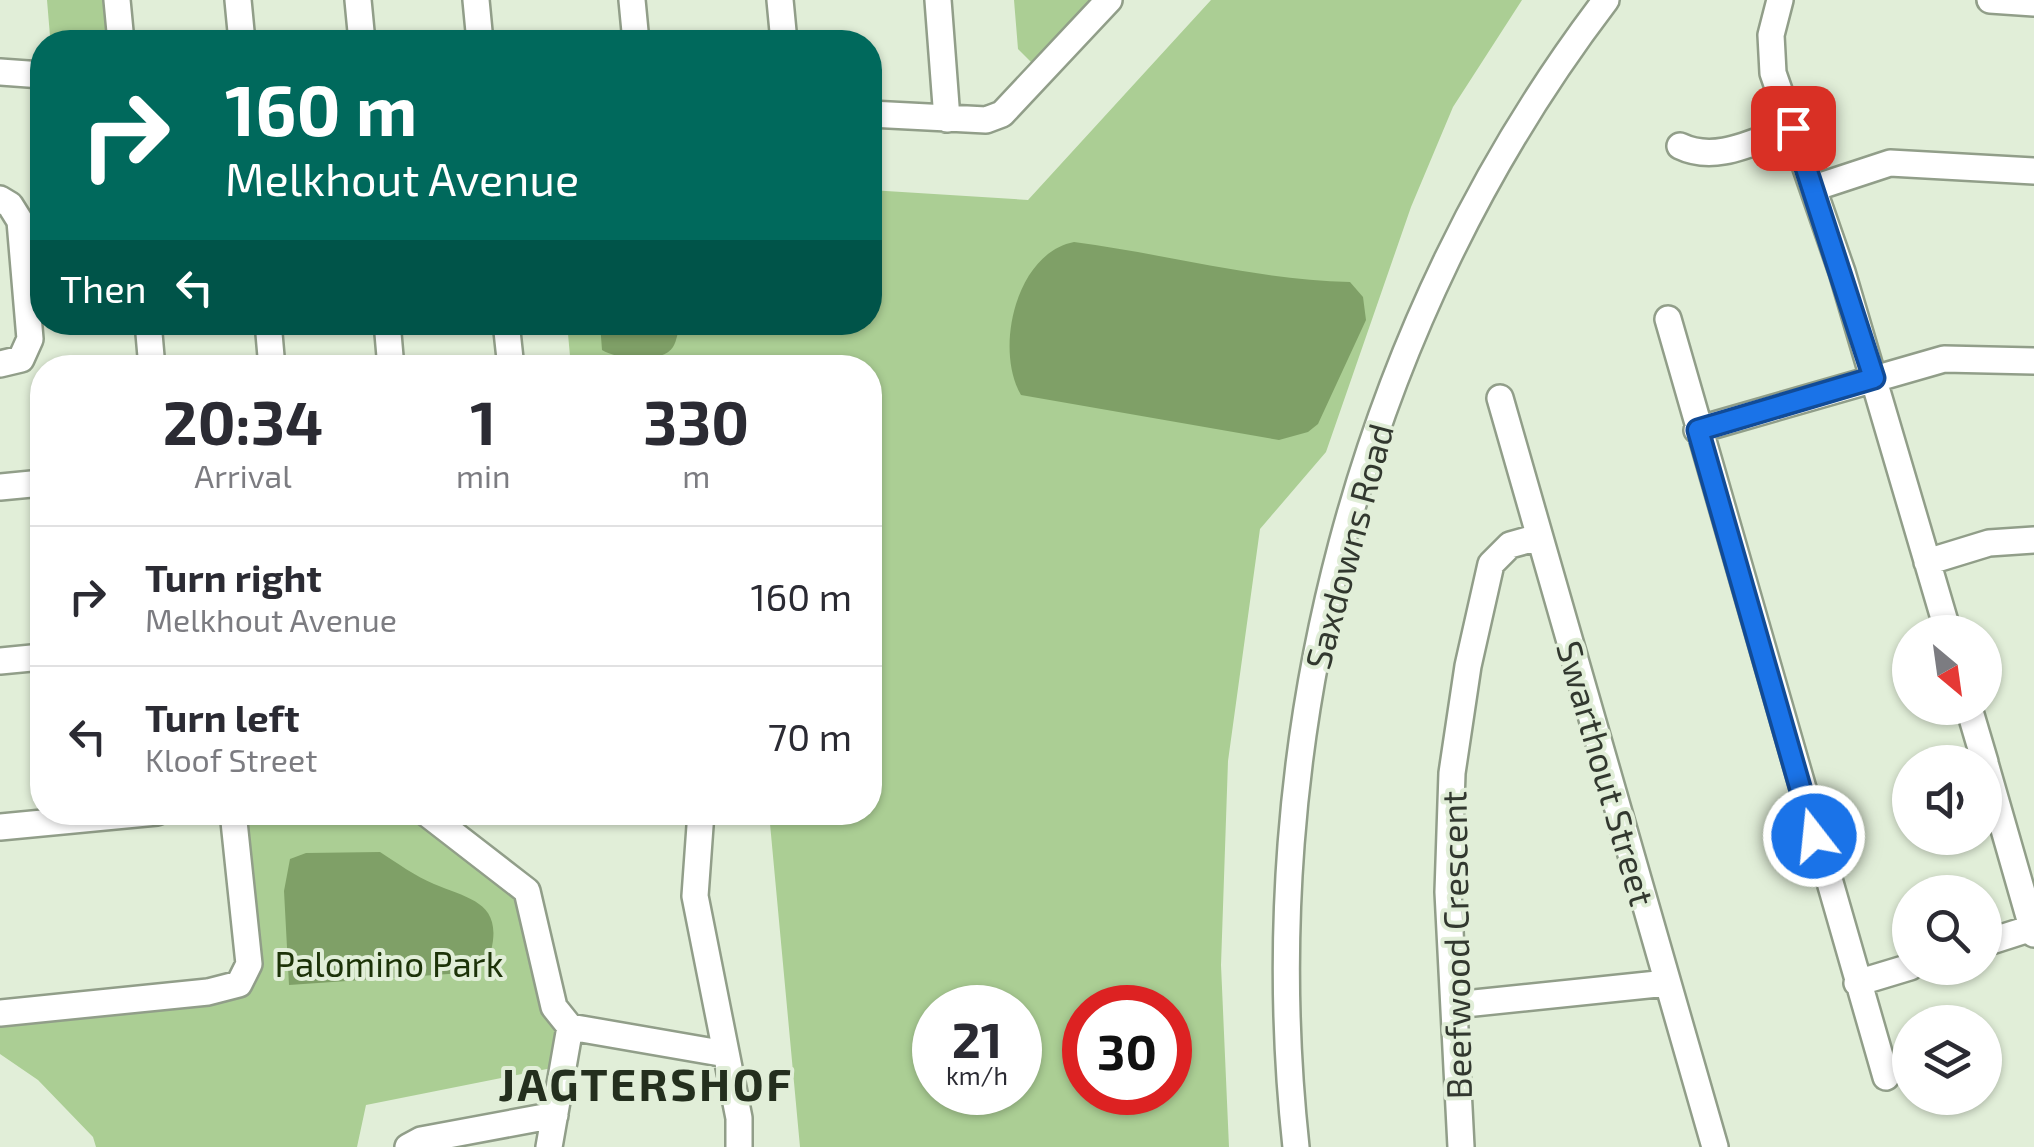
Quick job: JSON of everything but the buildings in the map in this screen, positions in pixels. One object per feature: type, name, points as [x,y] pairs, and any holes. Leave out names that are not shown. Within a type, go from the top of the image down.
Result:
[{"type":"street","points":[[117,0],[120,30]]},
{"type":"street","points":[[238,0],[241,30]]},
{"type":"street","points":[[358,0],[361,30]]},
{"type":"street","points":[[476,0],[479,30]]},
{"type":"street","points":[[632,0],[635,30]]},
{"type":"street","points":[[780,0],[783,30]]},
{"type":"street","points":[[938,0],[947,118]]},
{"type":"street","points":[[882,115],[986,120],[1002,114],[1110,0]]},
{"type":"street","name":"Saxdowns Road","points":[[1296,1147],[1284,1044],[1285,888],[1301,726],[1332,579],[1379,424],[1434,285],[1484,183],[1558,63],[1606,0]]},
{"type":"street","points":[[1780,0],[1770,48],[1774,73],[1874,378],[1943,615]]},
{"type":"street","points":[[1990,0],[2034,3]]},
{"type":"street","points":[[0,72],[30,74]]},
{"type":"street","points":[[1680,146],[1697,154],[1722,152],[1793,128]]},
{"type":"street","points":[[1814,188],[1890,163],[2034,171]]},
{"type":"street","points":[[0,200],[10,205],[20,221],[30,338],[21,359],[0,364]]},
{"type":"street","points":[[1668,319],[1886,1077]]},
{"type":"street","points":[[1698,430],[1944,358],[2034,361]]},
{"type":"street","name":"Swarthout Street","points":[[1500,398],[1715,1147]]},
{"type":"street","points":[[0,487],[30,484]]},
{"type":"street","name":"Beefwood Crescent","points":[[1461,1147],[1446,821],[1468,666],[1491,564],[1510,546],[1540,536]]},
{"type":"street","points":[[1927,562],[1989,543],[2034,540]]},
{"type":"street","points":[[0,661],[30,658]]},
{"type":"street","points":[[2002,822],[2033,931],[2002,939]]},
{"type":"street","points":[[0,827],[30,824]]},
{"type":"street","points":[[0,1013],[208,992],[239,984],[249,964],[234,825]]},
{"type":"street","points":[[442,825],[527,891],[554,1007],[570,1027],[726,1054]]},
{"type":"street","points":[[700,825],[695,896],[739,1118],[739,1147]]},
{"type":"street","points":[[1857,983],[1892,972]]},
{"type":"street","points":[[1455,1005],[1667,983]]},
{"type":"street","points":[[549,1147],[570,1027]]},
{"type":"street","points":[[408,1147],[421,1140],[555,1115]]},
{"type":"green space","points":[[47,0],[110,0],[113,30],[50,30]]},
{"type":"green space","points":[[1014,0],[1099,0],[1037,68],[1018,49]]},
{"type":"green space","points":[[1211,0],[1522,0],[1453,107],[1411,207],[1326,452],[1260,529],[1228,761],[1221,965],[1229,1147],[800,1147],[770,825],[882,825],[882,355],[570,355],[568,335],[882,335],[882,191],[1028,200]]},
{"type":"green space","name":"Palomino Park","points":[[245,825],[428,825],[517,890],[561,1034],[557,1067],[366,1105],[357,1147],[96,1147],[93,1137],[38,1080],[0,1054],[0,1020],[236,995]]},
{"type":"shaded area","points":[[1074,242],[1246,272],[1350,282],[1363,297],[1366,320],[1318,424],[1308,432],[1279,440],[1021,395],[1010,353],[1016,305],[1037,264],[1054,250]]},
{"type":"shaded area","points":[[601,335],[677,335],[674,345],[662,355],[615,355],[602,350]]},
{"type":"shaded area","points":[[380,852],[420,877],[480,905],[492,922],[491,951],[463,973],[289,985],[284,891],[290,859],[306,853]]},
{"type":"district","name":"JAGTERSHOF","points":[[646,1083]]},
{"type":"route","points":[[1793,128],[1874,378],[1698,430],[1814,836]]}]
